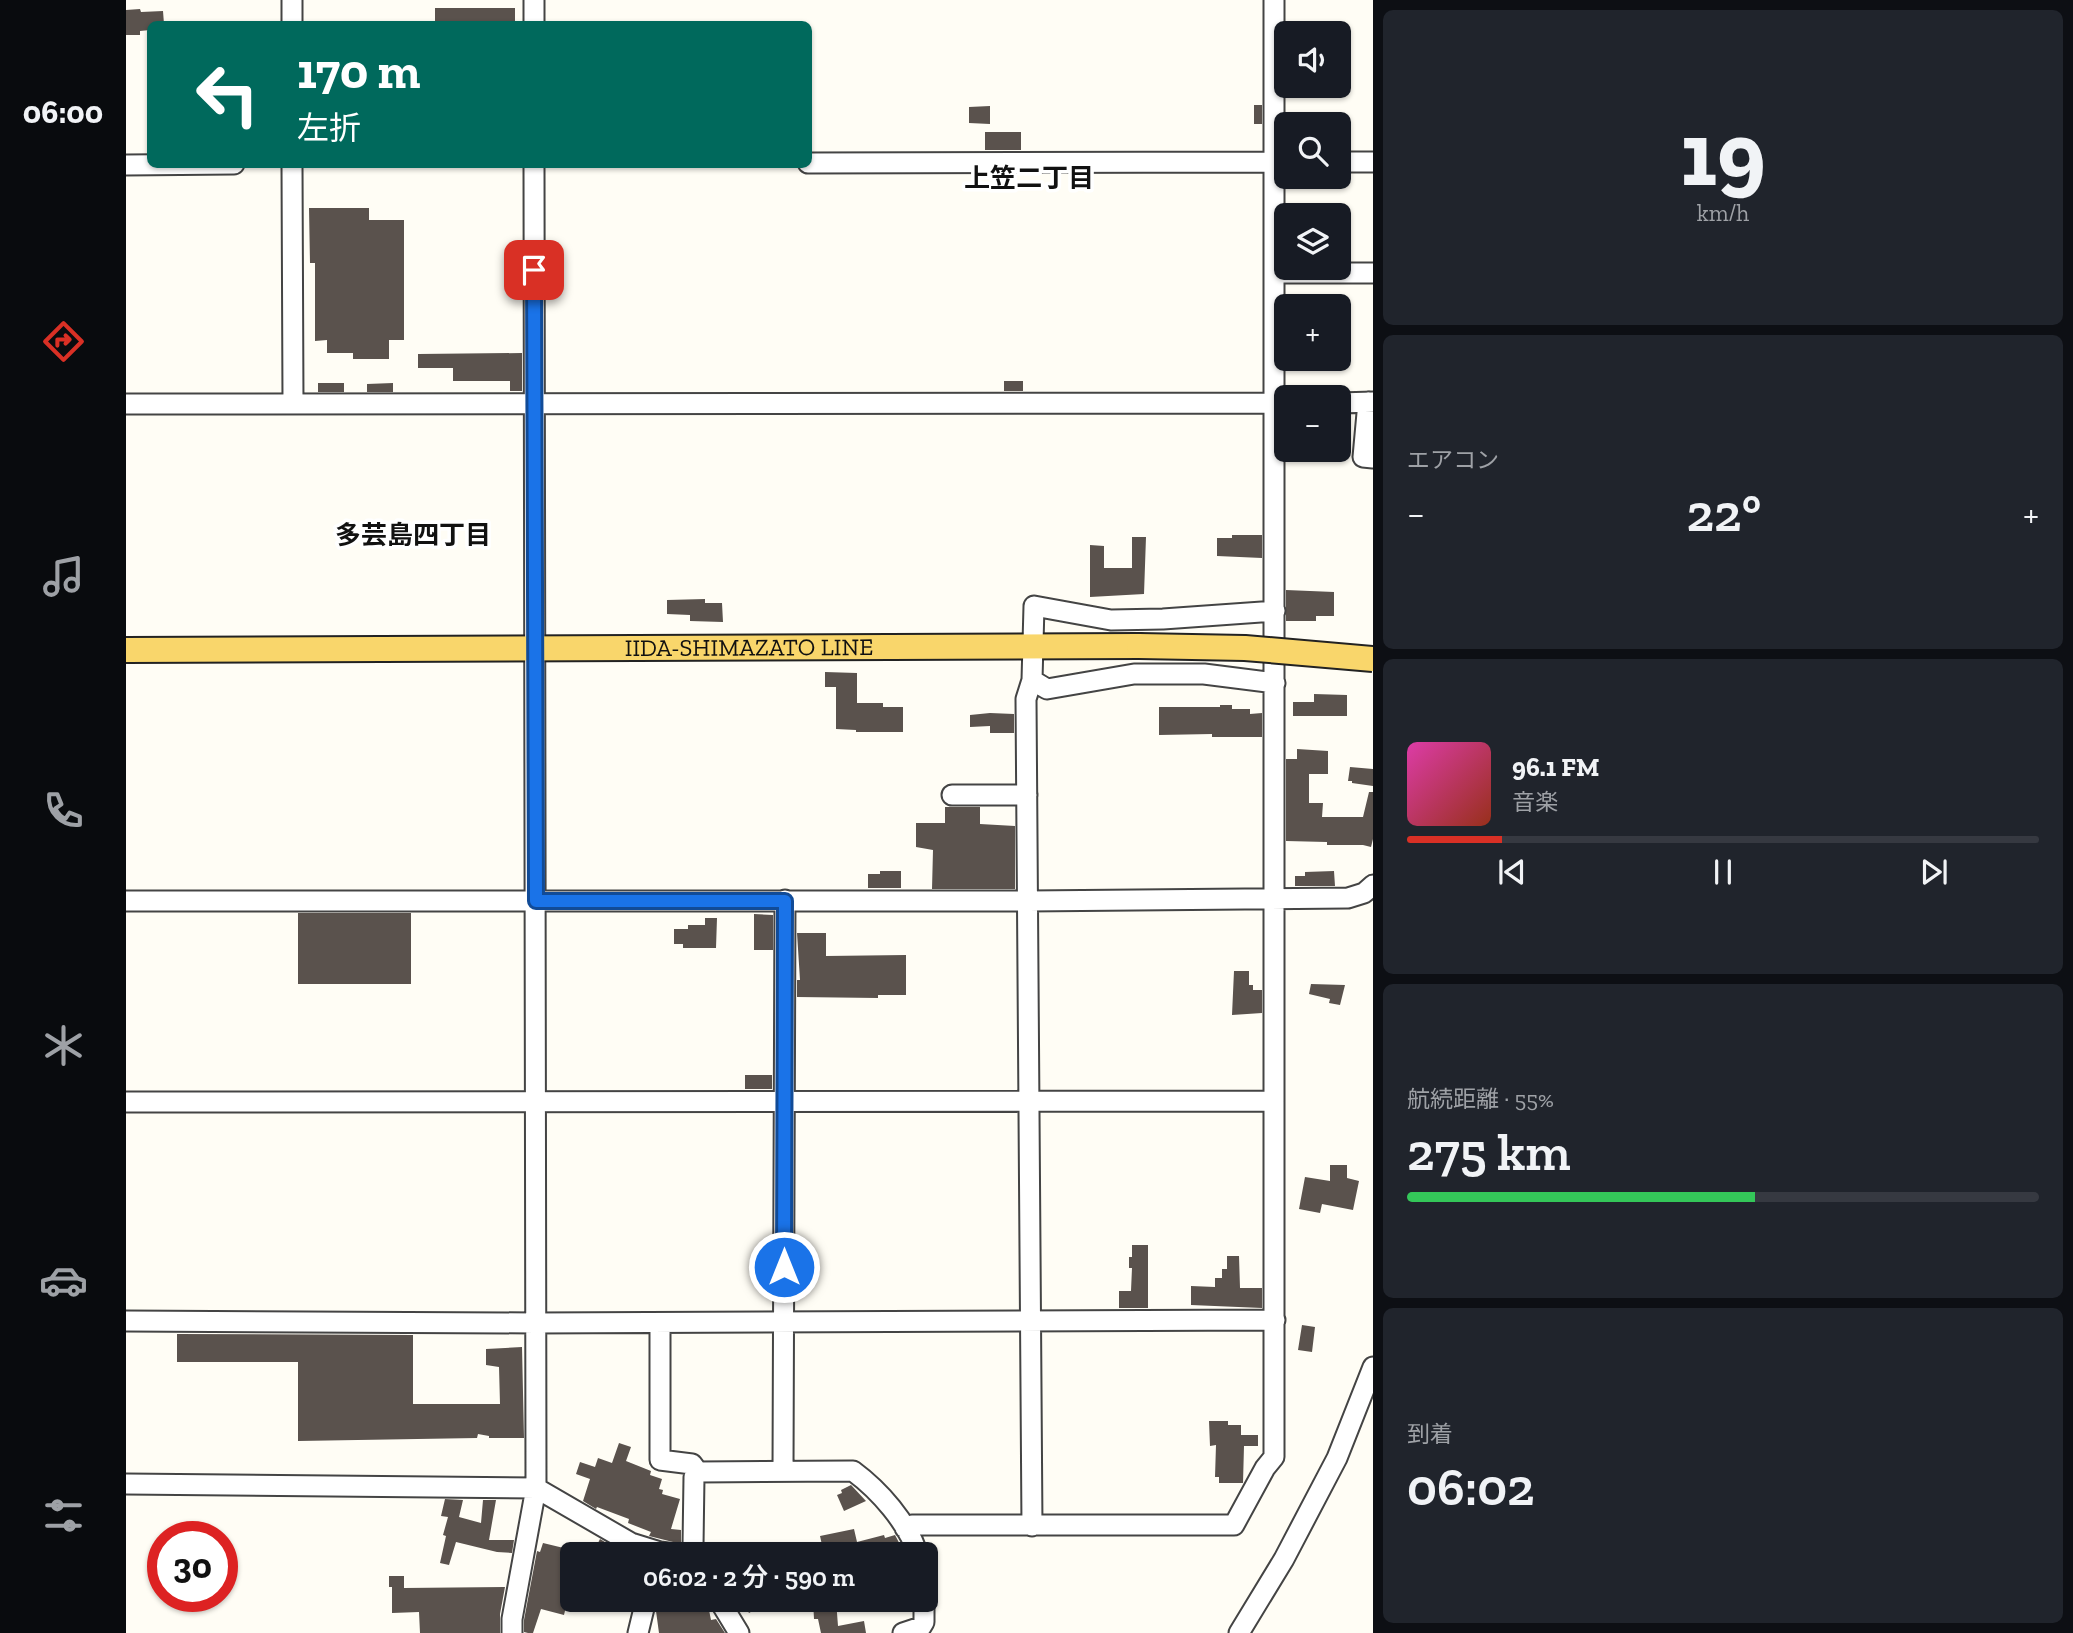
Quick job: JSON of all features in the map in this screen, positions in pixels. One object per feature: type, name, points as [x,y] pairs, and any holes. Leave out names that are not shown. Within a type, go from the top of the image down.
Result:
[{"type":"main road","name":"IIDA-SHIMAZATO LINE","points":[[126,650],[1139,646],[1255,649],[1373,659]]},
{"type":"street","points":[[292,0],[292,21]]},
{"type":"street","points":[[534,0],[534,21]]},
{"type":"street","points":[[1274,0],[1278,112]]},
{"type":"street","points":[[812,163],[1274,162]]},
{"type":"street","points":[[1351,162],[1373,162]]},
{"type":"street","points":[[126,165],[147,165]]},
{"type":"street","points":[[292,168],[293,402]]},
{"type":"street","points":[[512,1633],[512,1619],[536,1488],[534,168]]},
{"type":"street","points":[[1351,273],[1373,273]]},
{"type":"street","points":[[1274,280],[1279,385]]},
{"type":"street","points":[[1351,403],[1371,402],[1363,457],[1373,458]]},
{"type":"street","points":[[126,404],[1274,403]]},
{"type":"street","points":[[905,1528],[912,1525],[1234,1525],[1274,1457],[1275,611],[1279,462]]},
{"type":"street","points":[[1032,1526],[1028,1321],[1026,699],[1032,680],[1034,606],[1111,620],[1275,611]]},
{"type":"street","points":[[1032,680],[1047,689],[1134,674],[1204,674],[1275,683]]},
{"type":"street","points":[[952,795],[1027,795]]},
{"type":"street","points":[[126,901],[1028,901],[1348,898],[1364,893],[1373,885]]},
{"type":"street","points":[[783,1471],[785,901]]},
{"type":"street","points":[[126,1102],[535,1104],[1274,1101]]},
{"type":"street","points":[[126,1321],[660,1323],[1275,1320]]},
{"type":"street","points":[[660,1323],[660,1460],[692,1464],[698,1472]]},
{"type":"street","points":[[1239,1633],[1284,1559],[1337,1458],[1373,1367]]},
{"type":"street","points":[[698,1472],[853,1471],[874,1486],[912,1542]]},
{"type":"street","points":[[693,1542],[694,1478],[698,1472]]},
{"type":"street","points":[[126,1484],[536,1488],[629,1542]]},
{"type":"street","points":[[638,1633],[643,1612]]},
{"type":"street","points":[[726,1612],[739,1633]]},
{"type":"street","points":[[903,1633],[921,1627],[924,1612]]},
{"type":"building","points":[[435,8],[515,8],[515,21],[435,21]]},
{"type":"building","points":[[126,10],[163,11],[164,21],[147,21],[147,30],[140,31],[140,35],[126,35]]},
{"type":"building","points":[[1254,105],[1262,105],[1262,124],[1254,124]]},
{"type":"building","points":[[990,106],[990,124],[969,123],[969,107]]},
{"type":"building","points":[[985,132],[1021,132],[1021,150],[985,150]]},
{"type":"building","points":[[309,208],[369,208],[369,220],[404,220],[404,340],[389,340],[389,359],[353,359],[353,353],[327,353],[327,340],[315,341],[315,263],[310,263]]},
{"type":"building","points":[[522,353],[522,391],[510,391],[510,381],[453,381],[453,368],[418,368],[418,354]]},
{"type":"building","points":[[1004,381],[1023,381],[1023,391],[1004,391]]},
{"type":"building","points":[[318,383],[344,383],[344,392],[318,392]]},
{"type":"building","points":[[393,383],[393,392],[367,392],[367,384]]},
{"type":"building","points":[[1232,535],[1262,535],[1262,558],[1217,556],[1217,538],[1232,538]]},
{"type":"building","points":[[1132,537],[1146,537],[1144,594],[1090,597],[1090,545],[1104,546],[1104,568],[1132,568]]},
{"type":"building","points":[[1286,590],[1334,592],[1334,616],[1316,616],[1316,621],[1286,621]]},
{"type":"building","points":[[705,599],[705,603],[722,603],[723,622],[690,621],[690,615],[667,614],[667,600]]},
{"type":"building","points":[[825,672],[857,673],[857,703],[883,703],[883,707],[903,707],[903,732],[856,732],[836,729],[836,687],[825,687]]},
{"type":"building","points":[[1314,694],[1347,695],[1347,716],[1293,716],[1293,702],[1314,702]]},
{"type":"building","points":[[1232,705],[1232,709],[1250,709],[1250,714],[1262,713],[1262,737],[1159,735],[1159,707]]},
{"type":"building","points":[[1014,714],[1014,733],[990,733],[990,726],[970,727],[970,715]]},
{"type":"building","points":[[1297,749],[1328,751],[1328,774],[1309,774],[1309,803],[1323,803],[1322,817],[1363,817],[1369,792],[1373,792],[1371,847],[1286,841],[1286,759],[1297,759]]},
{"type":"building","points":[[1350,767],[1373,769],[1373,786],[1348,781]]},
{"type":"building","points":[[945,807],[980,807],[980,824],[1015,826],[1015,889],[932,889],[933,850],[916,847],[916,823],[945,823]]},
{"type":"building","points":[[880,871],[901,871],[901,888],[868,888],[868,874],[880,874]]},
{"type":"building","points":[[1334,871],[1335,886],[1295,886],[1295,876],[1305,876],[1305,872]]},
{"type":"building","points":[[298,913],[411,913],[411,984],[298,984]]},
{"type":"building","points":[[754,914],[773,915],[773,950],[754,950]]},
{"type":"building","points":[[705,918],[717,918],[716,948],[683,948],[683,944],[674,944],[674,929],[688,929],[688,925],[705,925]]},
{"type":"building","points":[[797,933],[826,933],[826,956],[906,955],[906,995],[878,995],[878,998],[797,997],[797,980],[800,980]]},
{"type":"building","points":[[1234,971],[1249,971],[1249,985],[1253,985],[1253,990],[1262,990],[1262,1013],[1232,1015]]},
{"type":"building","points":[[1311,984],[1345,985],[1340,1005],[1329,1003],[1330,999],[1309,994]]},
{"type":"building","points":[[745,1075],[772,1075],[772,1089],[745,1089]]},
{"type":"building","points":[[1330,1165],[1347,1165],[1347,1178],[1359,1181],[1353,1210],[1322,1204],[1320,1213],[1299,1209],[1305,1177],[1330,1181]]},
{"type":"building","points":[[1132,1245],[1148,1245],[1148,1308],[1119,1308],[1119,1291],[1131,1291],[1132,1268],[1129,1268],[1129,1257],[1132,1257]]},
{"type":"building","points":[[1227,1256],[1239,1256],[1240,1288],[1262,1288],[1262,1308],[1191,1305],[1191,1286],[1215,1287],[1215,1278],[1222,1278],[1222,1269],[1227,1269]]},
{"type":"building","points":[[1302,1325],[1315,1327],[1312,1352],[1298,1350]]},
{"type":"building","points":[[177,1334],[413,1335],[413,1404],[500,1404],[499,1367],[486,1365],[486,1349],[522,1347],[524,1438],[489,1438],[478,1434],[477,1438],[298,1441],[298,1362],[177,1362]]},
{"type":"building","points":[[1209,1421],[1228,1421],[1228,1425],[1241,1425],[1241,1435],[1258,1435],[1258,1446],[1244,1446],[1243,1483],[1219,1483],[1219,1477],[1215,1477],[1216,1445],[1210,1446]]},
{"type":"building","points":[[619,1443],[631,1447],[626,1461],[651,1471],[650,1475],[662,1479],[659,1489],[663,1490],[662,1494],[680,1499],[671,1529],[681,1530],[681,1542],[649,1536],[651,1532],[628,1523],[629,1519],[597,1507],[596,1509],[583,1501],[590,1479],[576,1474],[580,1462],[595,1467],[598,1458],[612,1463]]},
{"type":"building","points":[[851,1485],[866,1501],[844,1511],[837,1495]]},
{"type":"building","points":[[445,1499],[463,1500],[459,1517],[481,1523],[483,1500],[496,1500],[489,1540],[514,1540],[512,1553],[456,1542],[449,1565],[440,1563],[448,1517],[441,1516]]},
{"type":"building","points":[[854,1529],[857,1542],[821,1542],[820,1536]]},
{"type":"building","points":[[884,1535],[885,1538],[895,1535],[899,1542],[857,1542]]},
{"type":"building","points":[[543,1543],[560,1547],[560,1612],[565,1612],[564,1615],[541,1609],[533,1633],[528,1633],[524,1632],[524,1620],[537,1551],[540,1552]]},
{"type":"building","points":[[389,1576],[404,1576],[404,1588],[505,1587],[500,1633],[420,1633],[419,1612],[392,1613],[392,1587],[389,1587]]},
{"type":"building","points":[[656,1612],[709,1612],[711,1620],[716,1619],[725,1633],[659,1633]]},
{"type":"building","points":[[814,1612],[837,1612],[838,1626],[864,1621],[866,1633],[821,1633],[818,1619],[814,1619]]},
{"type":"district","name":"上笠二丁目","points":[[1029,178]]},
{"type":"district","name":"多芸島四丁目","points":[[413,535]]},
{"type":"route","points":[[534,270],[536,901],[785,901],[784,1267]]}]
